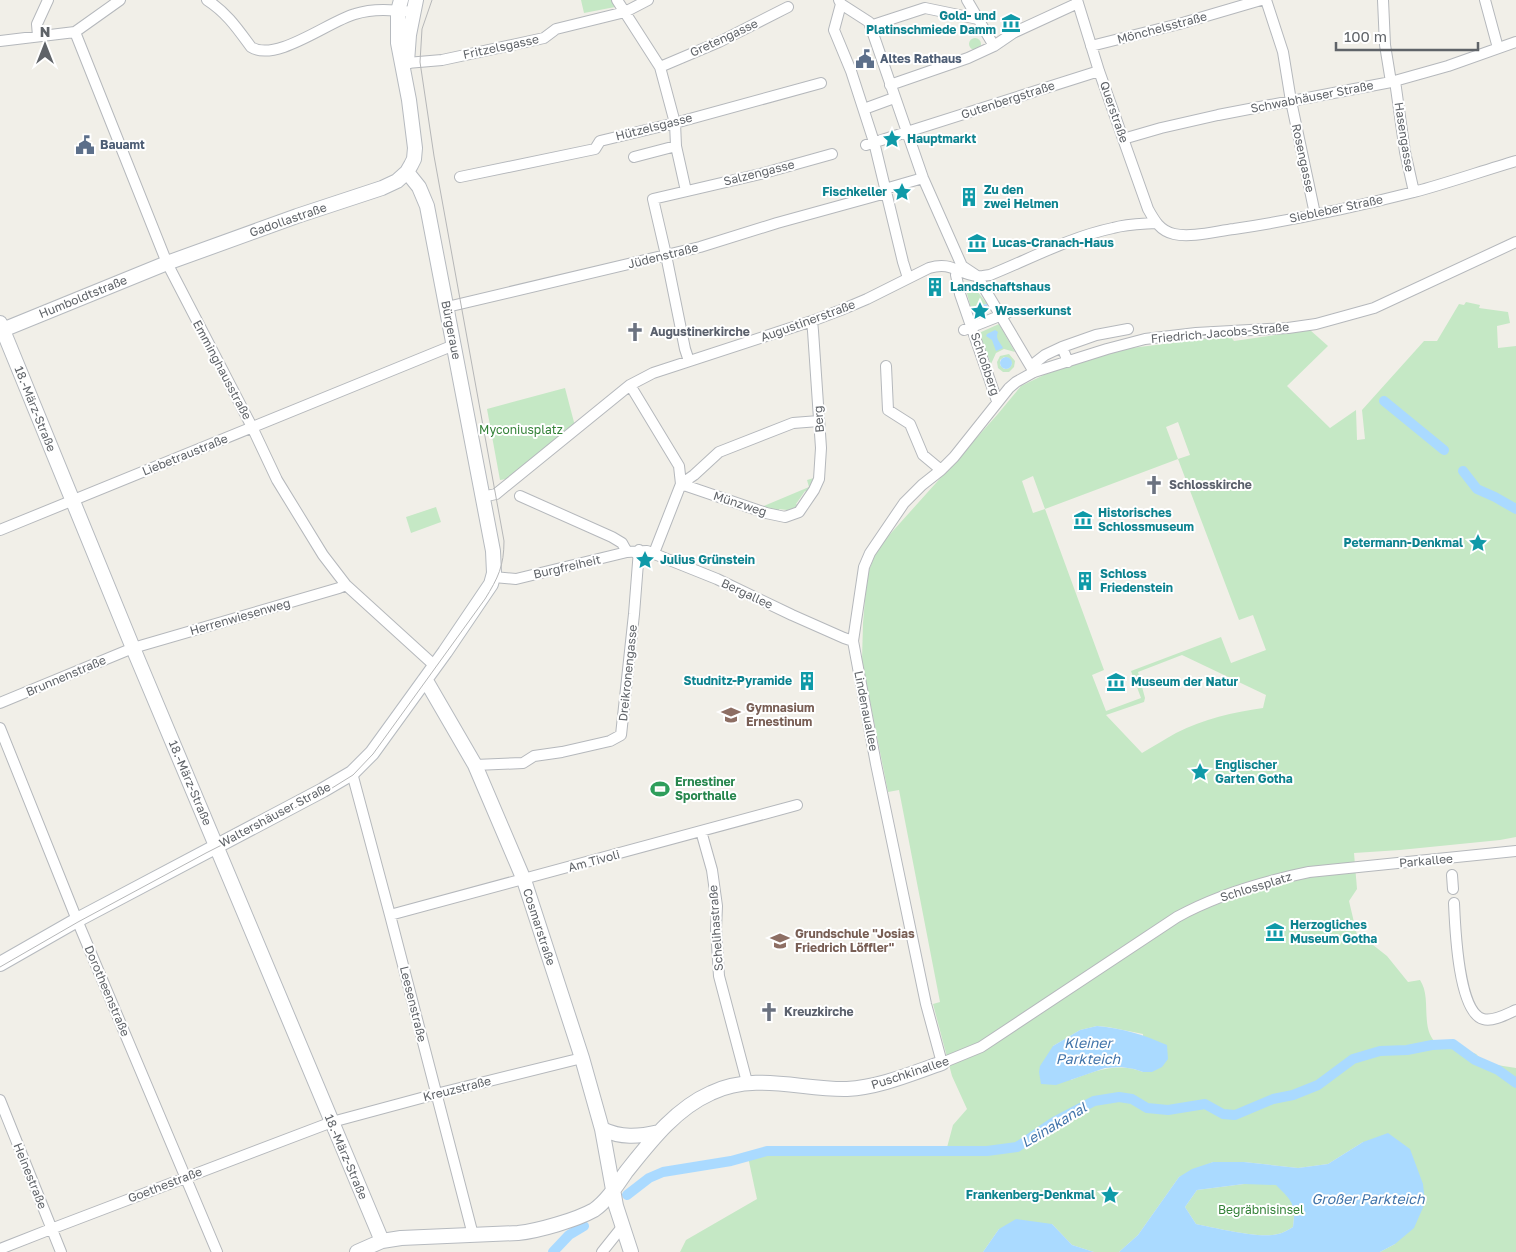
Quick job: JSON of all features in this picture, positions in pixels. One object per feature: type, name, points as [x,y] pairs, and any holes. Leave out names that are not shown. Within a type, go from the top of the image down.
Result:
[{"type":"street","points":[[38,36],[38,24],[48,0]]},
{"type":"street","points":[[0,41],[75,32],[120,0]]},
{"type":"street","points":[[207,0],[228,16],[251,47],[265,52],[290,45],[338,20],[356,13],[399,5],[415,6],[409,35],[406,68]]},
{"type":"street","points":[[617,0],[660,67],[675,123],[676,146],[686,191]]},
{"type":"street","name":"Fritzelsgasse","points":[[406,68],[544,38],[556,29],[626,12],[648,0]]},
{"type":"street","points":[[967,0],[994,46]]},
{"type":"street","name":"Mönchelsstraße","points":[[1091,46],[1179,24],[1261,0]]},
{"type":"street","name":"Rosengasse","points":[[1266,0],[1283,52],[1291,101],[1315,214]]},
{"type":"street","name":"Hasengasse","points":[[1383,0],[1385,45],[1414,192]]},
{"type":"street","points":[[1485,0],[1498,48]]},
{"type":"street","points":[[894,83],[968,58],[994,46],[1013,32],[1077,1]]},
{"type":"street","name":"Querstraße","points":[[1077,1],[1099,71],[1155,223]]},
{"type":"street","points":[[908,278],[905,261],[882,192],[870,144],[864,109],[847,73],[834,30],[840,2],[873,25],[894,83],[894,98],[911,131],[922,178],[955,270],[981,279],[1003,314],[1034,372]]},
{"type":"street","points":[[399,5],[398,43],[406,68],[415,148],[414,158],[407,172]]},
{"type":"street","name":"Gretengasse","points":[[660,67],[719,42],[788,7]]},
{"type":"street","points":[[873,25],[926,8],[978,20]]},
{"type":"street","name":"Emminghausstraße","points":[[75,32],[167,263],[252,427],[277,480],[323,555],[346,584],[435,666]]},
{"type":"street","name":"Schwabhäuser Straße","points":[[1123,139],[1162,128],[1393,81],[1448,66],[1516,42]]},
{"type":"street","name":"Gutenbergstraße","points":[[911,131],[1099,71]]},
{"type":"street","name":"Hützelsgasse","points":[[460,177],[595,149],[600,141],[675,123],[821,83]]},
{"type":"street","points":[[864,109],[894,98]]},
{"type":"street","points":[[870,144],[911,131]]},
{"type":"street","points":[[634,157],[676,146]]},
{"type":"street","name":"Salzengasse","points":[[666,255],[653,199],[832,154]]},
{"type":"street","name":"Siebleber Straße","points":[[1155,223],[1166,232],[1174,234],[1195,234],[1262,224],[1414,192],[1516,161]]},
{"type":"street","name":"Gadollastraße","points":[[167,263],[297,216],[382,188],[397,181],[407,172]]},
{"type":"street","name":"Bürgeraue","points":[[407,172],[426,199],[494,561],[494,577]]},
{"type":"street","points":[[882,192],[922,178]]},
{"type":"street","name":"Jüdenstraße","points":[[447,307],[700,247],[882,192]]},
{"type":"street","points":[[981,279],[1101,230],[1130,224],[1155,223]]},
{"type":"street","name":"Friedrich-Jacobs-Straße","points":[[997,401],[1016,382],[1034,372],[1107,349],[1145,340],[1196,333],[1288,328],[1316,324],[1374,308],[1516,242]]},
{"type":"street","points":[[666,255],[688,361]]},
{"type":"street","points":[[925,264],[938,260]]},
{"type":"street","name":"Humboldtstraße","points":[[1,328],[167,263]]},
{"type":"street","name":"Augustinerstraße","points":[[630,385],[653,373],[809,322],[868,299],[908,278],[925,264],[946,265],[955,270]]},
{"type":"street","name":"Schloßberg","points":[[955,270],[968,329],[991,381],[997,401]]},
{"type":"street","name":"Schloßberg","points":[[968,329],[1003,314]]},
{"type":"street","name":"Berg","points":[[799,512],[819,479],[821,448],[814,331],[809,322]]},
{"type":"street","name":"18.-März-Straße","points":[[1,328],[382,1241]]},
{"type":"street","name":"Friedrich-Jacobs-Straße","points":[[1034,372],[1036,362],[1062,347],[1096,335],[1128,329]]},
{"type":"street","name":"Liebetraustraße","points":[[0,530],[454,345]]},
{"type":"street","points":[[1062,347],[1068,362]]},
{"type":"street","points":[[886,366],[888,410],[910,424],[923,454],[941,470]]},
{"type":"street","points":[[482,497],[496,494],[630,385],[679,466],[681,484],[654,553]]},
{"type":"street","name":"Lindenauallee","points":[[942,1063],[926,1004],[853,641],[864,567],[870,553],[904,503],[941,470],[960,449],[997,401]]},
{"type":"street","points":[[681,484],[719,452],[793,424],[819,421]]},
{"type":"street","name":"Münzweg","points":[[681,484],[766,513],[785,517],[799,512]]},
{"type":"street","points":[[520,496],[612,537],[622,543],[627,552]]},
{"type":"street","name":"Bergallee","points":[[640,550],[654,553],[735,587],[853,641]]},
{"type":"street","name":"Burgfreiheit","points":[[494,577],[516,579],[640,550]]},
{"type":"street","name":"Dreikronengasse","points":[[475,765],[523,763],[534,756],[610,741],[621,735],[640,550]]},
{"type":"street","name":"Waltershäuser Straße","points":[[0,964],[77,920],[352,773],[372,753],[435,666],[494,577]]},
{"type":"street","name":"Herrenwiesenweg","points":[[133,648],[339,588],[346,584]]},
{"type":"street","name":"Brunnenstraße","points":[[0,703],[133,648]]},
{"type":"street","name":"Cosmarstraße","points":[[424,681],[428,684],[475,765],[524,880],[582,1058],[602,1129],[612,1190],[631,1252]]},
{"type":"street","name":"Dorotheenstraße","points":[[0,728],[77,920],[218,1252]]},
{"type":"street","name":"Leesenstraße","points":[[352,773],[473,1235]]},
{"type":"street","name":"Am Tivoli","points":[[390,915],[797,805]]},
{"type":"street","name":"Schelihastraße","points":[[701,831],[712,870],[717,906],[716,929],[719,976],[747,1082]]},
{"type":"street","name":"Parkallee","points":[[1335,869],[1516,851]]},
{"type":"street","name":"Schlossplatz","points":[[1180,916],[1210,902],[1260,885],[1295,875],[1335,869]]},
{"type":"street","points":[[1452,875],[1453,889]]},
{"type":"street","points":[[1454,903],[1460,974],[1474,1013],[1482,1019],[1488,1019],[1516,1010]]},
{"type":"street","name":"Puschkinallee","points":[[357,1252],[382,1241],[401,1238],[532,1232],[593,1210],[604,1201],[658,1132],[689,1105],[703,1097],[747,1082],[859,1088],[877,1085],[942,1063],[982,1047],[1180,916]]},
{"type":"street","name":"Kreuzstraße","points":[[332,1122],[582,1058]]},
{"type":"street","name":"Heinestraße","points":[[0,1100],[61,1252]]},
{"type":"street","name":"Goethestraße","points":[[0,1250],[332,1122]]},
{"type":"street","points":[[602,1129],[619,1136],[628,1137],[658,1132]]},
{"type":"street","points":[[602,1252],[622,1227]]},
{"type":"green space","points":[[581,0],[612,0],[615,7],[584,13]]},
{"type":"green space","points":[[973,38],[977,38],[981,44],[977,50],[973,50],[969,46],[969,42]]},
{"type":"green space","points":[[974,287],[987,304],[981,305],[972,312],[966,290],[972,292]]},
{"type":"green space","name":"Englischer Garten Gotha","points":[[1466,302],[1480,305],[1479,308],[1508,312],[1510,323],[1497,326],[1498,348],[1516,346],[1516,837],[1400,850],[1354,853],[1357,889],[1349,901],[1357,935],[1387,956],[1408,982],[1420,980],[1425,995],[1428,1028],[1435,1042],[1450,1043],[1476,1054],[1482,1060],[1516,1068],[1516,1252],[1380,1252],[1395,1244],[1363,1142],[1328,1164],[1298,1168],[1244,1162],[1213,1162],[1179,1177],[1138,1235],[1119,1252],[1094,1252],[1072,1245],[1052,1224],[999,1229],[983,1252],[680,1252],[686,1240],[757,1199],[748,1157],[796,1153],[945,1155],[953,1125],[967,1109],[952,1076],[933,1004],[940,1002],[899,790],[888,792],[862,661],[867,576],[874,557],[883,542],[1021,386],[1050,372],[1123,349],[1230,336],[1234,341],[1310,330],[1328,346],[1287,386],[1330,428],[1356,410],[1357,440],[1365,439],[1362,410],[1424,341],[1437,341],[1459,304],[1464,305]],"holes":[[[1178,422],[1190,455],[1178,459],[1166,427]],[[1178,459],[1239,620],[1253,615],[1266,650],[1231,663],[1221,637],[1131,671],[1141,698],[1106,711],[1092,675],[1104,670],[1045,509]],[[1033,476],[1045,509],[1033,513],[1022,481]],[[1182,655],[1266,695],[1263,708],[1230,714],[1197,724],[1176,733],[1142,753],[1106,715],[1144,702],[1145,698],[1138,672]],[[1097,1026],[1143,1034],[1143,1072],[1134,1069],[1116,1068],[1098,1071],[1071,1080],[1053,1046],[1080,1030]]]},
{"type":"green space","points":[[999,324],[1015,352],[1004,349],[996,353],[991,364],[979,333]]},
{"type":"green space","points":[[1009,354],[1015,361],[1014,367],[1009,372],[1003,372],[998,368],[997,362],[1000,356]],"holes":[[[1004,357],[1009,358],[1012,365],[1004,369],[1000,365],[1000,360]]]},
{"type":"green space","name":"Myconiusplatz","points":[[565,388],[575,426],[506,479],[500,480],[487,409]]},
{"type":"green space","points":[[814,478],[809,493],[805,491],[796,504],[799,506],[795,511],[779,509],[779,512],[759,508],[809,487],[807,480]]},
{"type":"green space","points":[[436,507],[441,522],[411,533],[406,517]]},
{"type":"green space","name":"Begräbnisinsel","points":[[1244,1184],[1276,1184],[1292,1203],[1294,1213],[1293,1227],[1282,1233],[1270,1235],[1226,1230],[1196,1224],[1185,1207],[1197,1190]]},
{"type":"water","name":"Wasserkunst","points":[[987,304],[988,310],[985,316],[979,318],[973,314],[972,312],[977,308]]},
{"type":"water","name":"Wasserkunst","points":[[995,330],[998,332],[997,339],[1003,348],[996,351],[992,340],[986,336]]},
{"type":"water","points":[[1004,357],[1008,357],[1012,363],[1008,369],[1004,369],[1000,365],[1000,361]]},
{"type":"water","name":"Kleiner Parkteich","points":[[1097,1026],[1133,1032],[1167,1045],[1168,1059],[1162,1067],[1152,1072],[1121,1067],[1105,1068],[1056,1085],[1041,1084],[1040,1066],[1053,1046],[1080,1030]]},
{"type":"water","name":"Großer Parkteich","points":[[1388,1133],[1410,1149],[1423,1184],[1425,1203],[1414,1228],[1395,1244],[1380,1252],[1119,1252],[1138,1235],[1179,1177],[1192,1169],[1213,1162],[1244,1162],[1298,1168],[1328,1164],[1363,1142]],"holes":[[[1244,1184],[1276,1185],[1292,1203],[1294,1213],[1293,1227],[1278,1234],[1249,1234],[1196,1224],[1185,1207],[1197,1190]]]},
{"type":"water","points":[[1016,1219],[1052,1224],[1072,1245],[1094,1252],[983,1252],[999,1229]]},
{"type":"waterway","points":[[970,287],[971,291]]},
{"type":"waterway","name":"Leinakanal","points":[[1384,401],[1444,450]]},
{"type":"waterway","name":"Leinakanal","points":[[1463,471],[1477,489],[1516,509]]},
{"type":"waterway","name":"Leinakanal","points":[[627,1195],[649,1178],[663,1172],[731,1161],[767,1151],[987,1151],[1017,1147],[1054,1122],[1094,1101],[1119,1097],[1132,1099],[1147,1108],[1168,1110],[1205,1104],[1223,1114],[1235,1115],[1273,1099],[1293,1095],[1318,1085],[1353,1059],[1380,1051],[1407,1050],[1432,1045],[1453,1044],[1475,1060],[1498,1070],[1516,1083]]},
{"type":"waterway","name":"Leinakanal","points":[[553,1252],[569,1235],[584,1226]]},
{"type":"tram line","points":[[0,967],[78,922],[206,853],[324,793],[353,775],[373,754],[485,599],[497,578],[503,558],[504,541],[434,156],[420,62],[422,29],[432,0]]},
{"type":"place","name":"Gold- und Platinschmiede Damm","points":[[1011,23]]},
{"type":"place","name":"Altes Rathaus","points":[[865,59]]},
{"type":"place","name":"Hauptmarkt","points":[[892,139]]},
{"type":"place","name":"Bauamt","points":[[85,145]]},
{"type":"place","name":"Fischkeller","points":[[902,192]]},
{"type":"place","name":"Zu den zwei Helmen","points":[[969,197]]},
{"type":"place","name":"Lucas-Cranach-Haus","points":[[977,243]]},
{"type":"place","name":"Landschaftshaus","points":[[935,287]]},
{"type":"place","name":"Wasserkunst","points":[[980,311]]},
{"type":"place","name":"Augustinerkirche","points":[[635,332]]},
{"type":"place","name":"Schlosskirche","points":[[1154,485]]},
{"type":"place","name":"Historisches Schlossmuseum","points":[[1083,520]]},
{"type":"place","name":"Petermann-Denkmal","points":[[1478,543]]},
{"type":"place","name":"Julius Grünstein","points":[[645,560]]},
{"type":"place","name":"Schloss Friedenstein","points":[[1085,581]]},
{"type":"place","name":"Studnitz-Pyramide","points":[[807,681]]},
{"type":"place","name":"Museum der Natur","points":[[1116,682]]},
{"type":"place","name":"Gymnasium Ernestinum","points":[[731,715]]},
{"type":"place","name":"Englischer Garten Gotha","points":[[1200,772]]},
{"type":"place","name":"Ernestiner Sporthalle","points":[[660,789]]},
{"type":"place","name":"Herzogliches Museum Gotha","points":[[1275,932]]},
{"type":"place","name":"Grundschule \"Josias Friedrich Löffler\"","points":[[780,941]]},
{"type":"place","name":"Kreuzkirche","points":[[769,1012]]},
{"type":"place","name":"Frankenberg-Denkmal","points":[[1110,1195]]}]
